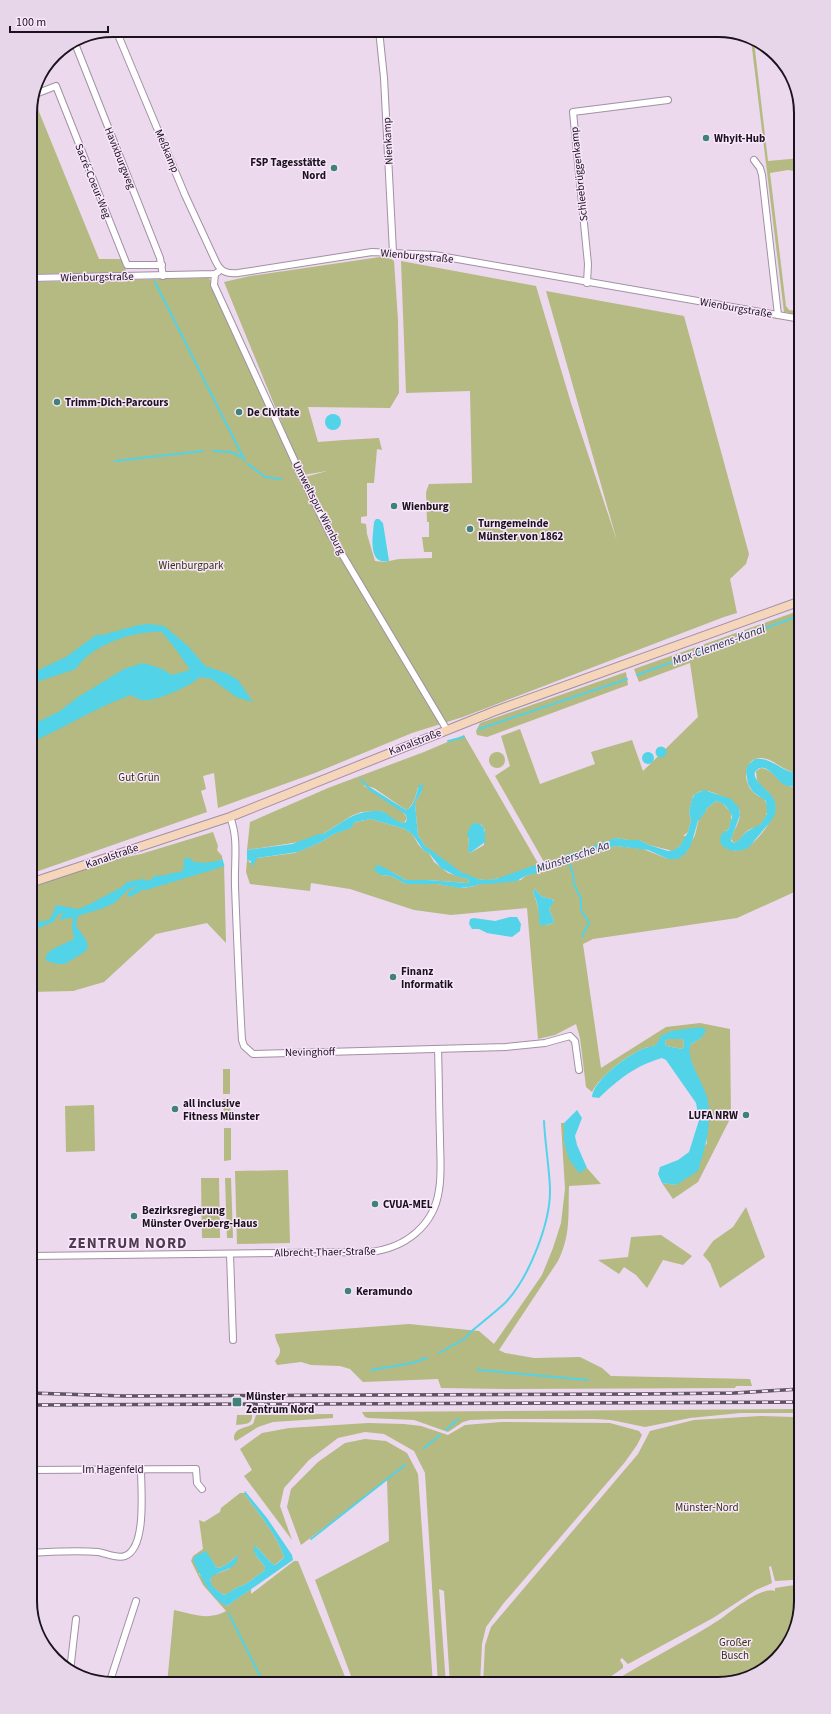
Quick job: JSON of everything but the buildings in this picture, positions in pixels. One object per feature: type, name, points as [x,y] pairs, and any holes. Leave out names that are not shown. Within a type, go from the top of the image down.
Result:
[{"type":"main road","name":"Kanalstraße","points":[[37,881],[230,817],[494,710],[794,603]]},
{"type":"street","name":"Meßkamp","points":[[119,37],[185,195],[221,270]]},
{"type":"street","name":"Nienkamp","points":[[380,37],[385,85],[393,252]]},
{"type":"street","name":"Havixburgweg","points":[[76,46],[162,265],[162,276]]},
{"type":"street","name":"Sacré-Coeur-Weg","points":[[40,92],[56,86],[127,266],[162,265]]},
{"type":"street","name":"Schleebrüggenkamp","points":[[587,283],[588,264],[573,112],[668,100]]},
{"type":"street","name":"Wienburgstraße","points":[[754,160],[760,168],[762,175],[778,315]]},
{"type":"street","name":"Wienburgstraße","points":[[221,270],[233,274],[358,254],[393,252],[434,255],[587,283],[794,318]]},
{"type":"street","points":[[215,274],[221,270]]},
{"type":"street","name":"Wienburgstraße","points":[[37,278],[215,274]]},
{"type":"street","name":"Umweltspur Wienburg","points":[[215,274],[214,285],[322,518],[359,584],[447,730]]},
{"type":"street","name":"Nevinghoff","points":[[230,817],[235,829],[236,843],[235,875],[238,975],[242,1040],[252,1054],[534,1045],[570,1036],[575,1041],[579,1070]]},
{"type":"street","name":"Albrecht-Thaer-Straße","points":[[37,1256],[370,1252],[389,1249],[402,1244],[416,1234],[431,1215],[440,1190],[438,1049]]},
{"type":"street","points":[[230,1254],[234,1340]]},
{"type":"street","points":[[37,1554],[87,1551],[118,1557],[128,1554],[134,1546],[140,1532],[141,1469]]},
{"type":"street","name":"Im Hagenfeld","points":[[37,1470],[196,1469],[198,1483],[202,1489]]},
{"type":"street","points":[[111,1677],[136,1601]]},
{"type":"street","points":[[71,1664],[76,1619]]},
{"type":"green space","points":[[752,45],[755,47],[768,161],[794,159],[794,171],[788,170],[770,173],[786,306],[789,310],[794,311],[794,314],[784,312]]},
{"type":"green space","points":[[37,107],[99,259],[122,259],[127,273],[37,274]]},
{"type":"green space","points":[[387,256],[394,261],[398,320],[399,393],[390,408],[308,407],[318,442],[379,438],[382,450],[377,449],[374,483],[367,483],[367,516],[361,517],[361,523],[366,524],[367,534],[375,561],[384,562],[399,559],[432,558],[432,552],[424,552],[422,537],[429,537],[426,492],[429,484],[472,483],[470,391],[406,393],[401,261],[536,286],[571,403],[617,541],[546,291],[684,316],[749,554],[746,564],[730,579],[737,613],[463,717],[412,733],[315,773],[218,808],[214,773],[203,776],[206,789],[201,791],[207,812],[37,872],[37,282],[209,278],[301,478],[327,471],[303,475],[224,282],[250,276]]},
{"type":"green space","points":[[794,612],[794,772],[789,771],[767,759],[755,759],[750,763],[746,772],[749,787],[766,802],[766,816],[761,824],[747,831],[734,843],[731,839],[739,819],[739,808],[731,801],[719,795],[708,791],[701,791],[693,796],[689,812],[691,820],[688,832],[683,836],[687,836],[680,846],[673,851],[649,845],[639,840],[616,838],[558,860],[544,862],[495,776],[510,766],[501,736],[520,729],[540,784],[595,764],[591,752],[632,740],[643,771],[698,717],[690,663],[639,682],[634,669]]},
{"type":"green space","points":[[626,672],[628,685],[487,737],[477,735],[476,731],[480,723]]},
{"type":"green space","points":[[464,735],[539,865],[507,876],[488,880],[471,877],[454,868],[424,845],[418,836],[415,803],[422,791],[418,787],[413,803],[406,810],[374,788],[363,785],[403,812],[407,818],[404,823],[397,822],[381,811],[361,812],[351,816],[323,834],[299,842],[247,850],[250,822],[328,788],[424,752]],"holes":[[[475,823],[482,825],[485,830],[484,845],[470,853],[468,851],[470,829]]]},
{"type":"green space","points":[[497,752],[504,757],[505,760],[500,767],[497,768],[490,763],[489,760],[494,753]]},
{"type":"green space","points":[[761,768],[767,769],[782,782],[794,787],[794,892],[737,918],[593,939],[583,944],[601,1068],[666,1027],[700,1023],[730,1029],[731,1117],[698,1182],[673,1199],[662,1183],[676,1185],[707,1143],[692,1063],[688,1053],[690,1045],[701,1038],[671,1031],[656,1045],[638,1051],[615,1066],[601,1079],[592,1092],[586,1087],[580,1038],[576,1024],[555,1035],[538,1039],[527,908],[451,915],[414,910],[350,889],[311,883],[310,891],[250,884],[246,872],[247,860],[251,863],[257,858],[295,853],[350,828],[355,822],[371,819],[405,829],[413,835],[424,851],[429,853],[434,862],[448,873],[468,879],[469,882],[406,880],[392,872],[381,875],[391,876],[406,884],[437,884],[463,888],[476,886],[478,884],[521,880],[525,876],[616,846],[643,849],[668,859],[675,859],[687,851],[695,835],[699,819],[707,808],[716,801],[722,803],[731,812],[731,821],[728,830],[725,831],[734,851],[740,850],[746,848],[755,841],[770,822],[775,809],[774,800],[757,780],[756,771]],"holes":[[[535,889],[542,897],[552,899],[554,901],[549,909],[554,921],[553,923],[546,925],[541,917],[533,892]]]},
{"type":"green space","points":[[213,832],[218,846],[217,850],[222,856],[224,863],[226,943],[207,923],[156,934],[104,982],[73,991],[37,992],[37,885],[108,861],[141,854]]},
{"type":"green space","points":[[668,1039],[682,1039],[684,1042],[683,1049],[666,1046],[665,1041]]},
{"type":"green space","points":[[223,1069],[230,1069],[230,1094],[223,1094]]},
{"type":"green space","points":[[230,1098],[231,1121],[224,1121],[223,1099]]},
{"type":"green space","points":[[94,1105],[95,1151],[66,1152],[65,1106]]},
{"type":"green space","points":[[561,1123],[564,1123],[564,1142],[579,1172],[587,1168],[601,1184],[569,1186],[567,1233],[558,1261],[499,1350],[505,1353],[534,1358],[580,1357],[602,1368],[611,1376],[750,1379],[752,1386],[736,1386],[735,1388],[441,1388],[438,1379],[363,1382],[350,1369],[340,1366],[311,1365],[301,1362],[277,1365],[275,1361],[280,1353],[280,1348],[275,1334],[409,1324],[479,1331],[494,1344],[542,1275],[561,1223],[565,1189]]},
{"type":"green space","points":[[224,1128],[231,1128],[231,1160],[224,1161]]},
{"type":"green space","points":[[288,1170],[290,1243],[237,1244],[235,1171]]},
{"type":"green space","points":[[201,1178],[219,1178],[220,1238],[202,1238]]},
{"type":"green space","points":[[225,1178],[231,1178],[233,1238],[227,1238]]},
{"type":"green space","points":[[746,1207],[765,1257],[720,1288],[710,1263],[703,1255],[713,1241],[733,1227]]},
{"type":"green space","points":[[661,1235],[692,1256],[683,1265],[663,1260],[647,1288],[636,1275],[624,1267],[619,1274],[598,1260],[628,1257],[631,1237]]},
{"type":"green space","points":[[794,1409],[794,1413],[740,1413],[690,1418],[645,1427],[611,1420],[596,1419],[470,1420],[463,1422],[448,1432],[414,1420],[368,1418],[365,1417],[362,1412]]},
{"type":"green space","points":[[333,1414],[333,1418],[273,1422],[258,1427],[236,1441],[234,1439],[234,1435],[238,1430],[253,1424],[256,1415]]},
{"type":"green space","points":[[237,1415],[252,1415],[252,1418],[251,1421],[247,1423],[236,1425]]},
{"type":"green space","name":"Münster-Nord","points":[[760,1416],[794,1417],[793,1580],[775,1581],[771,1566],[769,1567],[772,1583],[756,1590],[713,1618],[628,1664],[622,1658],[620,1660],[623,1668],[610,1677],[483,1677],[485,1645],[491,1627],[638,1454],[650,1431],[694,1420]]},
{"type":"green space","points":[[501,1422],[610,1423],[639,1431],[642,1435],[625,1462],[503,1604],[486,1627],[482,1644],[480,1677],[450,1677],[444,1591],[439,1589],[445,1677],[438,1677],[425,1473],[414,1451],[384,1434],[365,1432],[338,1438],[309,1460],[284,1488],[280,1506],[292,1540],[244,1476],[252,1470],[240,1449],[262,1433],[289,1428],[368,1423],[404,1424],[421,1426],[448,1435],[465,1425]]},
{"type":"green space","points":[[365,1439],[386,1441],[407,1453],[418,1474],[432,1677],[351,1677],[315,1580],[389,1541],[387,1480],[301,1545],[287,1507],[291,1489],[318,1462],[345,1443]]},
{"type":"green space","points":[[240,1493],[244,1493],[267,1524],[284,1557],[275,1565],[270,1562],[256,1546],[255,1554],[265,1567],[265,1570],[246,1584],[236,1588],[226,1595],[222,1594],[211,1586],[210,1579],[213,1575],[229,1569],[238,1555],[220,1568],[216,1567],[206,1552],[199,1574],[227,1606],[251,1589],[251,1594],[294,1561],[298,1561],[345,1677],[168,1677],[174,1610],[200,1616],[213,1616],[226,1611],[203,1585],[191,1561],[193,1556],[203,1549],[199,1520],[204,1522],[220,1512],[221,1508]]},
{"type":"green space","name":"Großer Busch","points":[[794,1585],[794,1601],[790,1626],[786,1635],[775,1651],[756,1667],[733,1676],[723,1677],[622,1677],[708,1627],[755,1595],[769,1590],[775,1591],[775,1588]]},
{"type":"water","points":[[330,414],[336,414],[341,419],[339,428],[336,430],[330,430],[325,425],[325,419]]},
{"type":"water","points":[[376,519],[379,519],[383,523],[389,561],[377,559],[374,554],[373,534],[374,522]]},
{"type":"water","points":[[149,624],[164,626],[188,646],[205,666],[226,673],[238,680],[253,702],[236,697],[212,679],[200,677],[181,689],[156,699],[142,700],[131,695],[37,740],[37,722],[60,711],[78,697],[124,669],[143,663],[160,668],[172,675],[190,670],[162,632],[151,632],[127,636],[114,641],[92,653],[83,660],[76,669],[37,682],[37,671],[66,657],[96,635],[102,635],[139,625]]},
{"type":"water","points":[[659,747],[663,747],[665,748],[665,756],[659,757],[656,754],[656,750]]},
{"type":"water","points":[[646,752],[650,752],[654,758],[650,764],[646,764],[642,760],[642,756]]},
{"type":"water","name":"Münstersche Aa","points":[[755,759],[761,759],[767,760],[784,769],[794,772],[794,787],[785,785],[765,768],[758,769],[755,772],[757,780],[774,800],[776,805],[775,813],[771,821],[749,847],[738,851],[727,849],[721,844],[721,836],[728,830],[732,817],[730,811],[722,803],[716,801],[707,808],[698,821],[691,845],[685,854],[678,859],[668,859],[648,850],[616,846],[570,860],[548,870],[525,876],[517,881],[478,884],[476,886],[460,888],[437,884],[406,884],[391,876],[381,875],[375,871],[374,868],[378,865],[406,880],[469,882],[468,879],[456,876],[441,868],[429,853],[424,851],[413,835],[405,829],[371,819],[355,822],[351,828],[332,835],[321,842],[298,852],[257,858],[253,866],[251,865],[251,861],[245,860],[146,890],[141,890],[129,897],[127,896],[128,892],[137,887],[130,888],[114,903],[101,909],[78,916],[76,925],[87,941],[87,948],[86,951],[65,964],[57,964],[47,961],[45,956],[51,950],[74,939],[72,927],[73,917],[61,920],[59,918],[63,915],[62,913],[59,914],[53,922],[37,929],[37,922],[49,920],[56,905],[78,909],[122,887],[127,882],[143,879],[148,881],[157,875],[160,876],[183,871],[184,859],[188,857],[194,862],[204,863],[217,861],[247,850],[292,844],[319,834],[323,834],[350,817],[364,812],[381,811],[400,822],[406,822],[407,818],[405,814],[369,790],[360,780],[362,779],[368,786],[406,810],[413,803],[419,785],[423,785],[422,791],[415,803],[418,836],[424,845],[461,872],[484,880],[496,879],[544,862],[554,861],[571,853],[586,850],[597,844],[616,838],[639,840],[668,851],[674,850],[680,846],[688,832],[691,820],[689,812],[692,799],[695,794],[704,790],[731,799],[739,808],[740,815],[731,839],[734,843],[738,841],[746,832],[761,824],[767,814],[766,801],[753,792],[748,784],[746,772],[747,766]]},
{"type":"water","points":[[475,823],[482,825],[485,833],[485,842],[470,853],[468,851],[469,839],[467,834],[471,825]]},
{"type":"water","points":[[535,889],[542,897],[552,899],[554,902],[549,909],[554,921],[553,923],[542,926],[539,923],[538,907],[533,892]]},
{"type":"water","points":[[510,917],[517,917],[521,924],[520,931],[512,937],[487,933],[479,929],[472,929],[469,924],[470,919],[474,918],[495,921]]},
{"type":"water","points":[[700,1027],[705,1029],[706,1031],[701,1038],[690,1045],[690,1051],[693,1064],[705,1091],[709,1106],[709,1125],[706,1144],[698,1171],[676,1185],[662,1183],[658,1174],[660,1167],[678,1160],[689,1152],[699,1120],[696,1103],[666,1060],[662,1058],[652,1061],[636,1069],[614,1084],[599,1098],[592,1097],[594,1090],[599,1083],[613,1068],[638,1051],[654,1046],[661,1036],[671,1031]],"holes":[[[668,1039],[682,1039],[684,1042],[683,1049],[666,1046],[665,1041]]]},
{"type":"water","points":[[577,1110],[582,1118],[575,1136],[577,1145],[587,1168],[579,1173],[569,1159],[564,1142],[564,1123]]},
{"type":"water","points":[[245,1491],[267,1518],[292,1555],[293,1560],[227,1606],[221,1603],[211,1593],[193,1560],[195,1556],[206,1551],[216,1567],[220,1568],[238,1555],[235,1564],[232,1567],[218,1573],[210,1579],[212,1586],[225,1595],[246,1584],[265,1570],[265,1567],[255,1554],[253,1547],[256,1546],[270,1562],[275,1565],[284,1557],[267,1524],[244,1493]]},
{"type":"pier","points":[[247,848],[247,862],[225,868],[222,857]]},
{"type":"waterway","points":[[155,282],[245,461]]},
{"type":"waterway","points":[[115,461],[203,451]]},
{"type":"waterway","points":[[213,451],[231,452],[241,457]]},
{"type":"waterway","points":[[248,464],[265,477],[281,479]]},
{"type":"waterway","name":"Max-Clemens-Kanal","points":[[637,675],[794,618]]},
{"type":"waterway","name":"Max-Clemens-Kanal","points":[[479,729],[627,679]]},
{"type":"waterway","name":"Max-Clemens-Kanal","points":[[448,741],[464,737]]},
{"type":"waterway","name":"Münstersche Aa","points":[[568,859],[573,874],[574,884],[581,899],[581,910],[589,923],[582,936]]},
{"type":"waterway","points":[[439,1353],[466,1338],[468,1334],[505,1303],[514,1292],[530,1265],[543,1233],[549,1202],[550,1188],[544,1121]]},
{"type":"waterway","points":[[371,1370],[412,1363],[427,1358]]},
{"type":"waterway","points":[[478,1368],[479,1370],[588,1380]]},
{"type":"waterway","points":[[446,1430],[458,1419]]},
{"type":"waterway","points":[[424,1448],[440,1435]]},
{"type":"waterway","points":[[311,1539],[405,1465]]},
{"type":"waterway","points":[[229,1614],[260,1677]]},
{"type":"railway","points":[[37,1393],[124,1396],[641,1394],[734,1393],[794,1389]]},
{"type":"railway","points":[[37,1405],[794,1402]]},
{"type":"place","name":"Whyit-Hub","points":[[706,138]]},
{"type":"place","name":"FSP Tagesstätte Nord","points":[[334,168]]},
{"type":"place","name":"Trimm-Dich-Parcours","points":[[57,402]]},
{"type":"place","name":"De Civitate","points":[[239,412]]},
{"type":"place","name":"Wienburg","points":[[394,506]]},
{"type":"place","name":"Turngemeinde Münster von 1862","points":[[470,529]]},
{"type":"place","name":"Finanz Informatik","points":[[393,977]]},
{"type":"place","name":"all inclusive Fitness Münster","points":[[175,1109]]},
{"type":"place","name":"LUFA NRW","points":[[746,1115]]},
{"type":"place","name":"CVUA-MEL","points":[[375,1204]]},
{"type":"place","name":"Bezirksregierung Münster Overberg-Haus","points":[[134,1216]]},
{"type":"place","name":"Keramundo","points":[[348,1291]]},
{"type":"place","name":"Münster Zentrum Nord","points":[[237,1402]]},
{"type":"district","name":"ZENTRUM NORD","points":[[128,1243]]},
{"type":"park label","name":"Wienburgpark","points":[[191,565]]},
{"type":"park label","name":"Gut Grün","points":[[139,777]]}]
